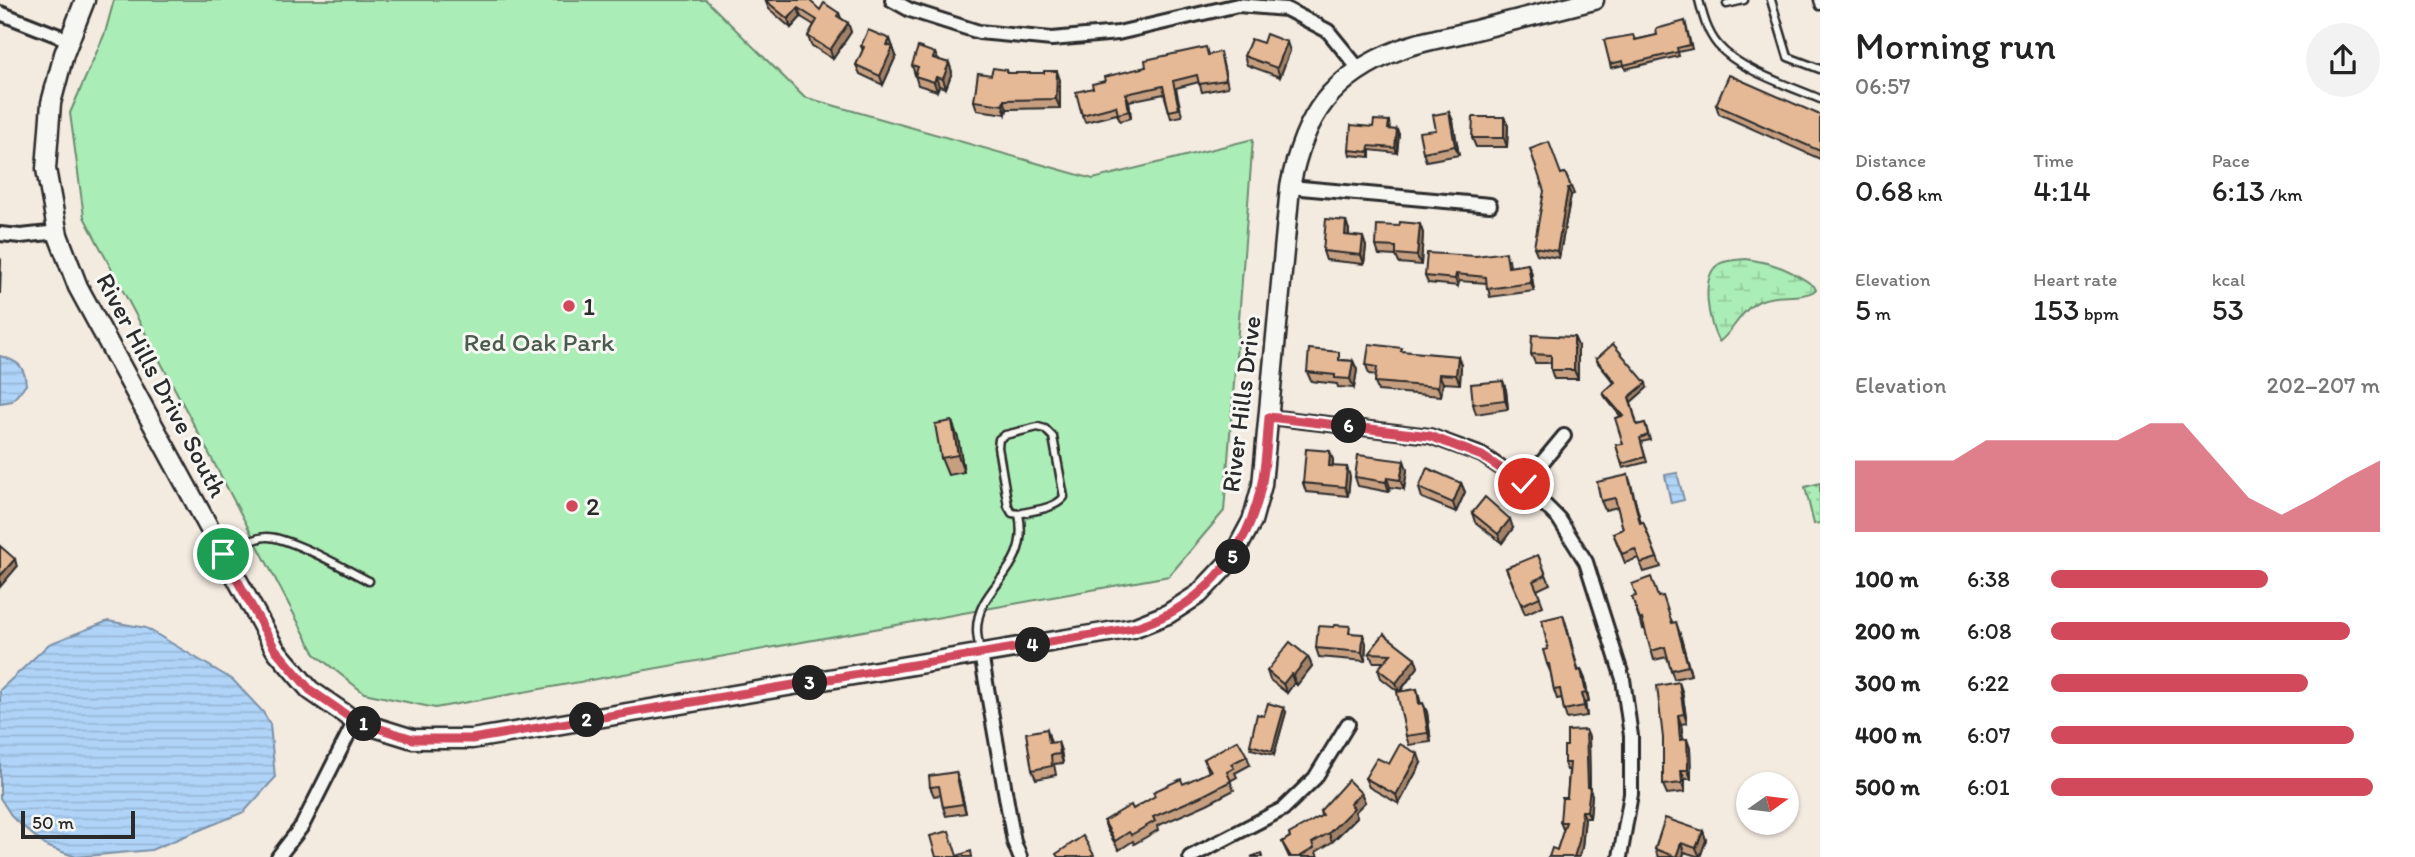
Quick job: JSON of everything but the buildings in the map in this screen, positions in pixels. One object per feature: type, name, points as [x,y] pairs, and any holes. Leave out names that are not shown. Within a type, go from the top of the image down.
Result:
[{"type":"street","name":"River Hills Drive South","points":[[85,0],[69,40],[51,103],[46,169],[58,232],[78,287],[275,649],[310,690],[355,721]]},
{"type":"street","points":[[892,0],[912,5],[979,32],[1052,40],[1118,33],[1238,5],[1288,4],[1328,31],[1359,69]]},
{"type":"street","name":"River Hills Drive","points":[[355,721],[413,739],[472,739],[1133,628],[1168,614],[1199,594],[1231,560],[1252,522],[1262,485],[1290,187],[1297,152],[1311,120],[1332,92],[1359,69],[1403,48],[1573,3],[1594,0]]},
{"type":"street","points":[[0,13],[69,40]]},
{"type":"street","points":[[1290,187],[1490,205]]},
{"type":"street","points":[[0,234],[21,236],[58,232]]},
{"type":"street","points":[[1269,417],[1430,436],[1482,456],[1524,484],[1559,519],[1586,562],[1623,679],[1631,736],[1631,783],[1620,857]]},
{"type":"street","points":[[1524,484],[1564,436]]},
{"type":"street","points":[[981,654],[1014,842],[1020,857]]},
{"type":"street","points":[[278,857],[302,826],[355,721]]},
{"type":"street","points":[[1190,857],[1283,809],[1315,778],[1348,724]]},
{"type":"lane","points":[[1699,0],[1707,27],[1719,47],[1741,64],[1820,99]]},
{"type":"lane","points":[[1727,4],[1744,0]]},
{"type":"lane","points":[[1771,0],[1788,57],[1820,69]]},
{"type":"lane","points":[[1818,0],[1820,6]]},
{"type":"lane","points":[[1038,427],[1045,429],[1053,437],[1064,497],[1052,506],[1019,514],[1012,513],[1008,506],[999,439],[1038,427]]},
{"type":"lane","points":[[981,654],[977,629],[980,615],[986,601],[1015,560],[1022,537],[1019,514]]},
{"type":"lane","points":[[223,554],[247,542],[271,537],[294,544],[369,580]]},
{"type":"green space","name":"Red Oak Park","points":[[114,0],[706,0],[804,97],[1093,179],[1253,139],[1224,511],[1169,576],[435,708],[364,693],[315,654],[84,217],[70,113],[105,33]]},
{"type":"green space","points":[[1746,259],[1790,271],[1806,280],[1816,290],[1804,295],[1762,300],[1749,308],[1719,342],[1709,313],[1709,279],[1719,264]]},
{"type":"green space","points":[[1820,483],[1820,523],[1814,524],[1805,487]]},
{"type":"water","points":[[0,356],[19,365],[26,385],[12,401],[0,403]]},
{"type":"water","points":[[1677,473],[1684,500],[1671,503],[1665,475]]},
{"type":"water","points":[[108,621],[146,628],[233,680],[263,712],[270,724],[275,778],[244,812],[151,850],[76,857],[46,846],[13,818],[0,798],[0,690],[49,644]]},
{"type":"place","name":"1","points":[[569,306]]},
{"type":"place","name":"2","points":[[572,506]]},
{"type":"route","points":[[223,554],[275,649],[310,690],[355,721],[413,739],[472,739],[1133,628],[1168,614],[1199,594],[1231,560],[1252,522],[1262,485],[1269,417],[1430,436],[1482,456],[1524,484]]}]
